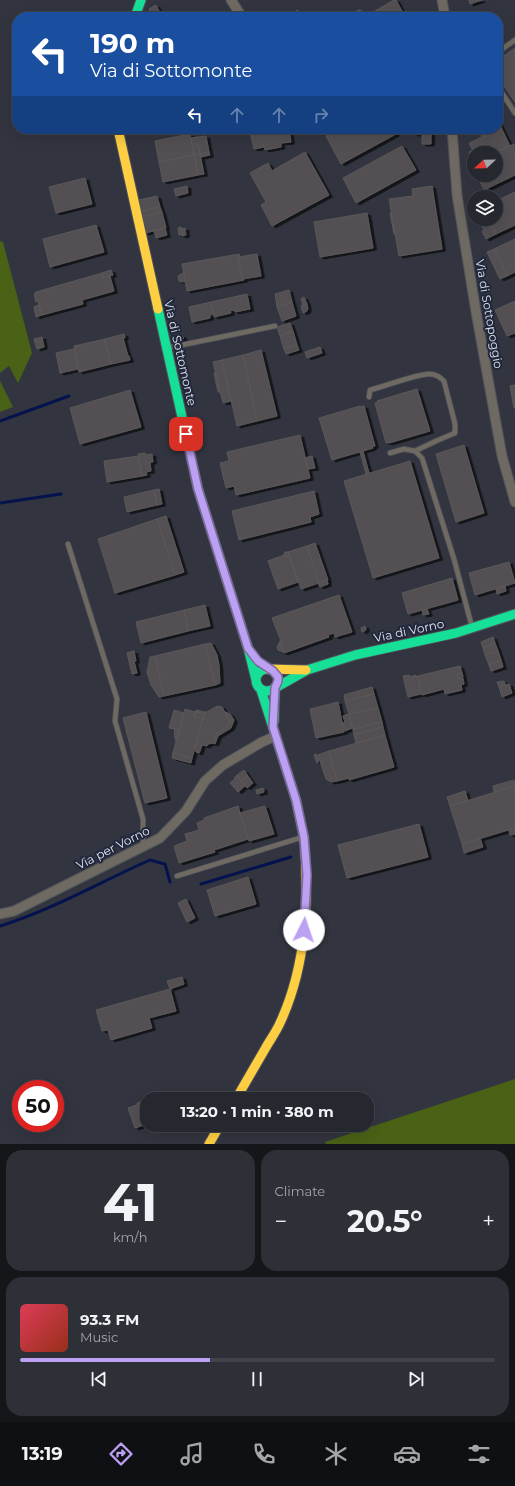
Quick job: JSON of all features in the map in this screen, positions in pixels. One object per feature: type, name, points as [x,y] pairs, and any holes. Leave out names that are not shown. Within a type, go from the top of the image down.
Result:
[{"type":"main road","points":[[137,12],[141,0]]},
{"type":"main road","name":"Via di Sottomonte","points":[[119,134],[198,489],[248,648],[256,684],[261,690],[296,800],[304,837],[307,875],[303,943],[294,986],[280,1023],[240,1092]]},
{"type":"main road","name":"Via di Vorno","points":[[275,688],[307,670],[355,656],[456,633],[515,614]]},
{"type":"main road","name":"Via di Sottomonte","points":[[248,648],[258,661],[273,671],[278,677],[275,688],[274,732]]},
{"type":"main road","points":[[256,680],[262,670],[269,669]]},
{"type":"main road","name":"Via di Vorno","points":[[269,669],[307,670]]},
{"type":"main road","points":[[261,690],[269,692],[275,688]]},
{"type":"main road","points":[[209,1144],[216,1132]]},
{"type":"street","points":[[231,0],[239,12]]},
{"type":"street","points":[[442,0],[444,12]]},
{"type":"street","name":"Via di Sottopoggio","points":[[452,134],[457,195],[470,275],[502,456],[515,502]]},
{"type":"street","name":"Via per Vorno","points":[[0,914],[14,910],[160,838],[186,811],[205,781],[223,765],[262,742],[274,732]]},
{"type":"lane","points":[[503,48],[515,40]]},
{"type":"lane","points":[[503,94],[515,112]]},
{"type":"lane","points":[[167,348],[275,326]]},
{"type":"lane","points":[[369,397],[370,390],[416,376],[430,374],[439,376],[444,381],[455,424],[455,433],[436,440],[416,451],[404,449],[390,453]]},
{"type":"lane","points":[[416,451],[422,458],[454,559],[473,628]]},
{"type":"lane","points":[[68,544],[117,699],[114,721],[143,819],[143,846]]},
{"type":"lane","points":[[176,876],[304,837]]},
{"type":"green space","points":[[0,241],[3,242],[32,353],[18,383],[9,366],[0,373]]},
{"type":"green space","points":[[0,381],[13,407],[0,412]]},
{"type":"green space","points":[[515,1079],[515,1144],[326,1144],[325,1142],[355,1132],[374,1132],[374,1126]]},
{"type":"building","points":[[396,0],[402,12],[376,12],[375,11]]},
{"type":"building","points":[[469,0],[482,0],[470,4]]},
{"type":"building","points":[[156,5],[159,11],[151,12],[149,9]]},
{"type":"building","points":[[515,48],[515,102],[503,84],[503,56]]},
{"type":"building","points":[[503,131],[510,146],[503,149],[503,146],[470,146],[469,143],[482,137],[481,134],[503,134]]},
{"type":"building","points":[[190,134],[194,155],[159,162],[155,141]]},
{"type":"building","points":[[250,134],[290,134],[291,142],[281,143],[281,147],[265,150],[264,147],[254,149]]},
{"type":"building","points":[[330,134],[396,134],[341,164],[326,136]]},
{"type":"building","points":[[422,134],[431,134],[431,144],[422,144]]},
{"type":"building","points":[[206,136],[209,152],[200,154],[198,144],[192,145],[191,138]]},
{"type":"building","points":[[198,144],[200,154],[195,156],[192,145]]},
{"type":"building","points":[[514,144],[515,175],[503,181],[503,149]]},
{"type":"building","points":[[402,146],[416,170],[356,203],[343,178]]},
{"type":"building","points":[[209,152],[210,155],[201,157],[200,154]]},
{"type":"building","points":[[305,152],[329,195],[272,226],[261,205],[266,202],[250,173],[268,163],[272,171]]},
{"type":"building","points":[[200,154],[204,174],[198,175],[195,156]]},
{"type":"building","points":[[194,155],[198,175],[163,182],[159,162]]},
{"type":"building","points":[[85,178],[92,204],[56,213],[49,187]]},
{"type":"building","points":[[480,182],[501,182],[484,190]]},
{"type":"building","points":[[187,186],[188,193],[176,196],[174,189]]},
{"type":"building","points":[[432,186],[442,249],[399,256],[389,199],[413,196],[412,189]]},
{"type":"building","points":[[515,192],[515,225],[496,234],[492,226],[503,226],[503,198]]},
{"type":"building","points":[[157,196],[160,207],[141,211],[139,200]]},
{"type":"building","points":[[160,207],[162,212],[142,217],[141,211]]},
{"type":"building","points":[[162,212],[166,228],[145,233],[142,217]]},
{"type":"building","points":[[367,213],[373,248],[320,257],[314,222]]},
{"type":"building","points":[[391,213],[395,234],[394,234]]},
{"type":"building","points":[[96,225],[104,252],[50,267],[43,239]]},
{"type":"building","points":[[482,226],[492,226],[496,234],[486,239],[482,231],[484,230]]},
{"type":"building","points":[[181,227],[183,234],[179,235],[178,228]]},
{"type":"building","points":[[165,228],[167,235],[156,238],[154,231]]},
{"type":"building","points":[[185,228],[186,235],[182,236],[182,229]]},
{"type":"building","points":[[515,239],[515,272],[507,276],[494,249]]},
{"type":"building","points":[[494,249],[507,276],[500,279],[487,252]]},
{"type":"building","points":[[239,254],[240,257],[238,257],[242,279],[244,280],[187,291],[182,264]]},
{"type":"building","points":[[257,254],[261,276],[242,279],[238,257]]},
{"type":"building","points":[[111,270],[113,275],[103,278],[102,273]]},
{"type":"building","points":[[102,273],[103,278],[110,276],[114,291],[82,300],[83,304],[42,315],[38,301],[36,302],[34,294],[36,292]]},
{"type":"building","points":[[184,274],[185,282],[179,281],[178,276]]},
{"type":"building","points":[[289,290],[292,302],[277,307],[275,294]]},
{"type":"building","points":[[247,294],[250,309],[235,312],[234,310],[230,311],[231,313],[214,317],[211,302]]},
{"type":"building","points":[[304,297],[307,304],[303,305],[301,299]]},
{"type":"building","points":[[515,301],[515,333],[507,336],[495,310]]},
{"type":"building","points":[[211,302],[214,314],[210,315],[210,318],[192,322],[189,307]]},
{"type":"building","points":[[292,302],[296,316],[282,321],[277,307]]},
{"type":"building","points":[[307,304],[308,309],[303,313],[301,306]]},
{"type":"building","points":[[39,305],[42,315],[36,317],[34,307]]},
{"type":"building","points":[[290,323],[293,331],[280,336],[277,327]]},
{"type":"building","points":[[293,331],[297,345],[284,349],[280,336]]},
{"type":"building","points":[[124,334],[125,338],[123,338],[130,360],[111,364],[105,339]]},
{"type":"building","points":[[181,335],[184,338],[181,341],[177,339]]},
{"type":"building","points":[[42,337],[44,347],[37,349],[34,339]]},
{"type":"building","points":[[105,339],[111,364],[79,372],[74,346]]},
{"type":"building","points":[[297,345],[299,350],[286,354],[284,349]]},
{"type":"building","points":[[320,347],[322,353],[307,358],[305,352]]},
{"type":"building","points":[[74,349],[78,369],[60,373],[56,353]]},
{"type":"building","points":[[261,350],[277,416],[257,421],[243,355]]},
{"type":"building","points":[[243,355],[257,421],[237,426],[222,360]]},
{"type":"building","points":[[222,360],[231,401],[223,403],[213,362]]},
{"type":"building","points":[[215,373],[220,392],[218,392]]},
{"type":"building","points":[[515,385],[515,408],[514,408],[510,386]]},
{"type":"building","points":[[417,389],[430,431],[386,443],[375,403],[378,402],[377,401]]},
{"type":"building","points":[[130,390],[141,427],[80,444],[70,408]]},
{"type":"building","points":[[364,406],[375,446],[372,447],[373,448],[332,460],[319,418]]},
{"type":"building","points":[[300,435],[310,478],[236,495],[234,486],[226,488],[220,463],[229,461],[227,452]]},
{"type":"building","points":[[464,445],[484,513],[456,522],[436,454]]},
{"type":"building","points":[[363,451],[369,473],[366,474],[360,452]]},
{"type":"building","points":[[145,453],[145,455],[152,454],[153,462],[150,462],[151,471],[146,472],[147,475],[142,476],[138,454]]},
{"type":"building","points":[[138,456],[142,476],[107,482],[104,461]]},
{"type":"building","points":[[312,456],[315,468],[308,469],[305,458]]},
{"type":"building","points":[[410,461],[439,558],[373,578],[344,481]]},
{"type":"building","points":[[159,489],[162,504],[157,505],[154,490]]},
{"type":"building","points":[[154,490],[157,505],[127,512],[124,497]]},
{"type":"building","points":[[314,491],[319,514],[310,517],[311,522],[239,540],[232,511]]},
{"type":"building","points":[[166,516],[184,572],[175,575],[157,519]]},
{"type":"building","points":[[157,519],[175,575],[115,593],[98,539]]},
{"type":"building","points":[[315,543],[328,580],[319,583],[307,546]]},
{"type":"building","points":[[307,546],[319,583],[301,589],[288,552]]},
{"type":"building","points":[[285,552],[288,552],[289,556],[285,557]]},
{"type":"building","points":[[284,555],[285,557],[289,556],[298,582],[278,589],[268,561]]},
{"type":"building","points":[[509,562],[515,583],[475,595],[469,573]]},
{"type":"building","points":[[452,578],[458,600],[408,614],[402,593]]},
{"type":"building","points":[[327,580],[328,584],[320,587],[318,583]]},
{"type":"building","points":[[505,586],[506,591],[497,594],[496,589]]},
{"type":"building","points":[[339,595],[352,632],[335,637],[334,633],[328,635],[329,637],[284,653],[272,618]]},
{"type":"building","points":[[205,605],[210,626],[188,631],[184,610]]},
{"type":"building","points":[[427,609],[429,614],[423,615],[422,610]]},
{"type":"building","points":[[184,610],[188,631],[141,643],[136,622]]},
{"type":"building","points":[[365,626],[366,630],[362,632],[361,628]]},
{"type":"building","points":[[493,637],[495,643],[483,648],[481,642]]},
{"type":"building","points":[[280,641],[283,652],[278,650],[277,647]]},
{"type":"building","points":[[211,643],[217,655],[219,665],[220,683],[215,685],[205,644]]},
{"type":"building","points":[[495,643],[498,651],[485,655],[483,648]]},
{"type":"building","points":[[205,644],[215,685],[164,696],[155,656]]},
{"type":"building","points":[[134,651],[136,661],[134,661],[137,673],[132,674],[127,653]]},
{"type":"building","points":[[498,651],[501,660],[489,665],[485,655]]},
{"type":"building","points":[[155,656],[164,696],[159,697],[151,685],[147,672],[150,657]]},
{"type":"building","points":[[501,660],[503,667],[491,671],[489,665]]},
{"type":"building","points":[[460,666],[462,673],[457,675],[459,678],[463,678],[464,684],[461,685],[462,690],[445,694],[444,689],[422,695],[418,676]]},
{"type":"building","points":[[460,673],[463,676],[460,679],[457,676]]},
{"type":"building","points":[[409,675],[410,677],[416,675],[416,677],[418,676],[421,694],[408,697],[403,676]]},
{"type":"building","points":[[504,681],[505,685],[499,687],[497,682]]},
{"type":"building","points":[[509,684],[512,693],[502,697],[499,687]]},
{"type":"building","points":[[372,687],[374,694],[345,701],[344,695]]},
{"type":"building","points":[[374,694],[378,708],[349,714],[345,701]]},
{"type":"building","points":[[338,702],[344,732],[316,738],[310,709]]},
{"type":"building","points":[[217,706],[222,707],[230,721],[229,725],[216,734],[213,743],[208,744],[207,746],[202,745],[199,753],[196,752],[194,749],[205,712]]},
{"type":"building","points":[[378,708],[382,722],[353,729],[349,714]]},
{"type":"building","points":[[185,709],[195,712],[194,717],[203,719],[192,758],[173,753]]},
{"type":"building","points":[[174,710],[184,713],[179,730],[169,728]]},
{"type":"building","points":[[196,710],[205,712],[204,714],[195,712]]},
{"type":"building","points":[[146,712],[167,798],[145,803],[123,718]]},
{"type":"building","points":[[195,712],[204,714],[203,719],[194,717]]},
{"type":"building","points":[[225,712],[230,714],[234,720],[231,728],[218,736],[216,734],[229,725],[230,721]]},
{"type":"building","points":[[349,714],[352,728],[345,731],[343,716]]},
{"type":"building","points":[[382,722],[383,727],[354,735],[353,729]]},
{"type":"building","points":[[383,727],[385,735],[356,743],[354,735]]},
{"type":"building","points":[[174,729],[179,730],[176,741],[175,738]]},
{"type":"building","points":[[216,734],[218,736],[215,744],[213,743]]},
{"type":"building","points":[[385,735],[394,767],[349,780],[349,778],[337,781],[329,751]]},
{"type":"building","points":[[329,751],[337,781],[331,782],[326,779],[318,755]]},
{"type":"building","points":[[173,753],[192,758],[191,763],[172,758]]},
{"type":"building","points":[[316,754],[319,760],[317,763],[314,755]]},
{"type":"building","points":[[244,770],[248,776],[241,781],[237,775]]},
{"type":"building","points":[[237,775],[245,786],[238,792],[230,783]]},
{"type":"building","points":[[248,776],[253,783],[247,788],[241,781]]},
{"type":"building","points":[[514,780],[515,786],[494,792],[493,786]]},
{"type":"building","points":[[515,786],[515,828],[462,844],[450,806]]},
{"type":"building","points":[[263,788],[264,792],[257,794],[256,790]]},
{"type":"building","points":[[465,791],[468,801],[450,806],[447,797]]},
{"type":"building","points":[[238,806],[248,839],[214,850],[215,852],[179,863],[174,846],[187,841],[185,834],[199,830],[197,823],[204,820],[204,818]]},
{"type":"building","points":[[265,806],[274,834],[249,841],[240,813]]},
{"type":"building","points":[[419,824],[428,857],[347,878],[338,845]]},
{"type":"building","points":[[515,828],[515,834],[510,835],[509,830]]},
{"type":"building","points":[[480,838],[483,847],[464,853],[462,844]]},
{"type":"building","points":[[248,877],[256,904],[215,916],[207,890]]},
{"type":"building","points":[[186,899],[195,918],[187,922],[178,903]]},
{"type":"building","points":[[182,977],[184,984],[170,989],[167,981]]},
{"type":"building","points":[[170,989],[176,1011],[149,1018],[152,1028],[111,1040],[108,1030],[102,1031],[96,1010]]},
{"type":"building","points":[[140,1102],[140,1126],[135,1128],[128,1108],[137,1105],[137,1103]]},
{"type":"waterway","points":[[0,421],[69,396]]},
{"type":"waterway","points":[[0,503],[61,494]]},
{"type":"waterway","points":[[201,884],[291,857]]},
{"type":"waterway","points":[[0,926],[57,904],[150,860],[165,864],[170,882]]},
{"type":"traffic: fast","points":[[137,12],[141,0]]},
{"type":"traffic: fast","points":[[158,309],[198,489],[248,648],[256,680]]},
{"type":"traffic: fast","points":[[274,721],[275,688],[307,670],[355,655],[456,633],[515,614]]},
{"type":"traffic: fast","points":[[267,669],[275,672],[278,680],[275,688],[267,691],[259,688],[256,680],[259,672],[267,669]]},
{"type":"traffic: fast","points":[[261,690],[296,800],[304,838]]},
{"type":"traffic: slow","points":[[119,134],[158,309]]},
{"type":"traffic: slow","points":[[268,669],[306,670]]},
{"type":"traffic: slow","points":[[240,1092],[278,1026],[289,1001],[296,978],[301,955],[306,908],[306,861],[304,838]]},
{"type":"traffic: slow","points":[[209,1144],[216,1132]]},
{"type":"route","points":[[186,434],[198,489],[240,627],[248,648],[253,655],[258,661],[273,671],[278,677],[275,688],[273,727],[296,800],[304,837],[307,875],[304,930]]}]
